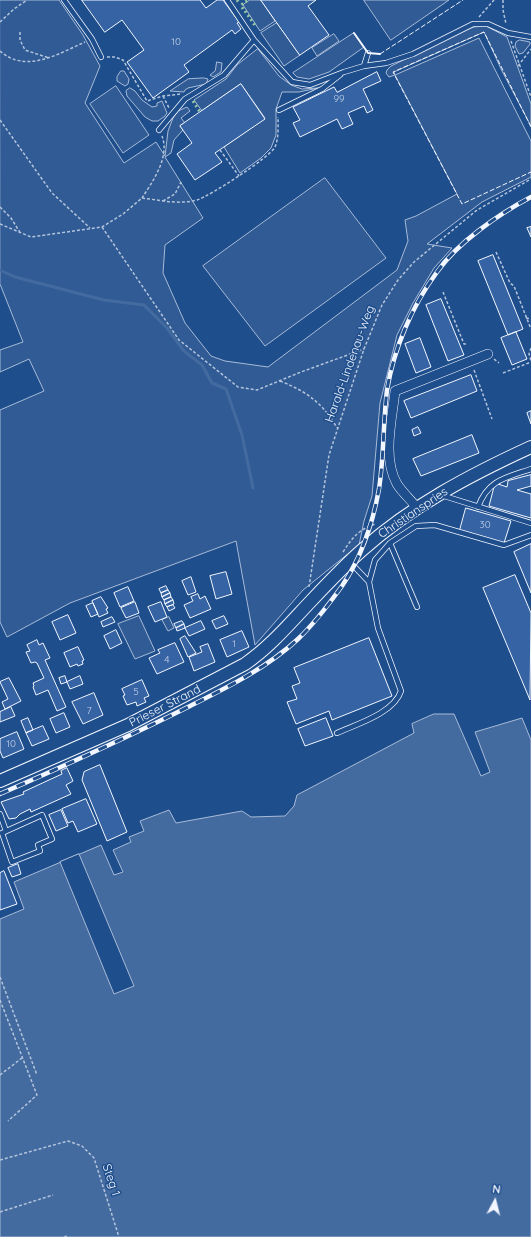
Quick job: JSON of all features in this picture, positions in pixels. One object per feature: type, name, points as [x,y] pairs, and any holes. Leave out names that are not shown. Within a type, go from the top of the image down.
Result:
[{"type":"street","points":[[417,508],[398,485],[391,470],[390,445],[395,391],[488,354]]},
{"type":"street","name":"Christianspries","points":[[311,601],[350,561],[384,531],[437,494],[490,466],[531,447]]},
{"type":"street","name":"Prieser Strand","points":[[0,781],[128,725],[245,664],[258,655],[284,631],[311,601]]},
{"type":"lane","points":[[64,0],[92,39],[101,57]]},
{"type":"lane","points":[[226,0],[254,40],[292,82],[310,85],[344,72],[364,66],[386,64],[413,54],[473,24],[488,24],[508,33],[531,37]]},
{"type":"lane","points":[[159,130],[172,113],[188,97],[224,75],[254,40]]},
{"type":"lane","points":[[364,66],[368,53]]},
{"type":"lane","points":[[279,110],[322,89],[344,72]]},
{"type":"lane","points":[[478,507],[482,495],[494,482],[531,469]]},
{"type":"lane","points":[[437,494],[531,523]]},
{"type":"lane","points":[[337,733],[386,710],[399,700],[401,691],[378,628],[369,582],[375,560],[390,543],[416,526],[435,525],[504,545],[531,535]]},
{"type":"lane","points":[[390,543],[417,607]]},
{"type":"lane","points":[[350,561],[369,582]]},
{"type":"lane","points":[[0,814],[6,831]]},
{"type":"lane","points":[[42,815],[52,839],[38,845],[40,851],[12,862],[2,833],[6,831],[42,815]]},
{"type":"path","points":[[0,22],[14,9],[28,0]]},
{"type":"path","points":[[473,24],[494,0]]},
{"type":"path","points":[[503,0],[503,10],[508,33],[518,66],[531,97]]},
{"type":"path","points":[[20,32],[20,40],[25,50],[49,58]]},
{"type":"path","points":[[0,51],[8,58],[19,61],[36,62],[49,58],[92,39]]},
{"type":"path","points":[[518,66],[531,49]]},
{"type":"path","points":[[101,57],[115,57],[123,60],[147,100],[178,94]]},
{"type":"path","points":[[163,96],[172,113]]},
{"type":"path","points":[[142,198],[172,202],[197,200],[221,188],[268,155],[275,148],[278,137],[279,110]]},
{"type":"path","points":[[0,120],[52,194],[90,228]]},
{"type":"path","points":[[0,224],[31,237],[102,227],[123,214],[142,198],[156,178],[162,161],[164,141],[159,130]]},
{"type":"path","points":[[220,150],[239,176]]},
{"type":"path","name":"Harald-Lindenau-Weg","points":[[311,601],[308,593],[329,455],[364,349],[382,305],[398,280],[414,262],[477,210],[531,180]]},
{"type":"path","points":[[163,201],[175,194],[181,182]]},
{"type":"path","points":[[0,207],[11,218],[21,234]]},
{"type":"path","points":[[102,227],[179,340],[238,387],[257,390],[364,349]]},
{"type":"path","points":[[496,252],[510,283],[514,286],[531,329]]},
{"type":"path","points":[[443,292],[464,344],[467,344]]},
{"type":"path","points":[[526,318],[531,319]]},
{"type":"path","points":[[503,373],[531,362],[529,354],[531,348]]},
{"type":"path","points":[[474,370],[492,419]]},
{"type":"path","points":[[280,381],[310,395],[324,408],[337,428]]},
{"type":"path","points":[[0,977],[37,1075]]},
{"type":"path","points":[[0,1000],[37,1096],[8,1121]]},
{"type":"path","points":[[0,1076],[22,1057]]},
{"type":"path","name":"Steg 1","points":[[0,1160],[68,1141],[82,1146],[94,1158],[120,1237]]},
{"type":"path","points":[[0,1212],[53,1195]]},
{"type":"shaded area","points":[[0,0],[59,0],[83,35],[100,66],[85,103],[124,163],[156,142],[165,156],[168,131],[173,118],[178,111],[187,107],[190,111],[181,118],[185,123],[180,126],[183,130],[174,140],[171,153],[165,157],[203,218],[165,245],[163,273],[185,323],[211,356],[225,361],[268,367],[397,270],[408,241],[405,220],[416,216],[457,194],[395,75],[479,38],[531,141],[531,177],[482,202],[427,244],[452,248],[434,268],[413,303],[397,335],[380,403],[372,496],[364,521],[359,545],[303,590],[255,645],[236,541],[70,603],[7,637],[0,622],[0,410],[44,391],[29,359],[0,372],[0,350],[23,342],[0,284]]},
{"type":"shaded area","points":[[250,0],[261,0],[275,21],[260,31],[243,5]]},
{"type":"shaded area","points":[[364,0],[449,0],[391,40]]},
{"type":"shaded area","points":[[277,23],[300,55],[284,66],[261,33]]},
{"type":"shaded area","points":[[486,26],[507,37],[531,104],[531,126],[502,71],[484,32],[394,72],[395,75],[389,77],[386,73],[391,66],[473,27]]},
{"type":"shaded area","points":[[354,33],[364,47],[329,72],[309,79],[297,77],[293,73]]},
{"type":"shaded area","points":[[334,34],[339,41],[317,56],[312,48]]},
{"type":"shaded area","points":[[520,40],[530,42],[530,44],[523,53],[519,54],[515,46],[516,42]]},
{"type":"shaded area","points":[[258,49],[279,76],[291,85],[302,89],[318,88],[299,92],[282,92],[276,109],[276,135],[271,148],[261,158],[240,173],[224,147],[265,118],[241,84],[202,111],[194,100],[226,79],[237,65]]},
{"type":"shaded area","points":[[217,62],[222,63],[221,72],[213,77],[210,75],[215,71]]},
{"type":"shaded area","points":[[121,71],[124,71],[129,79],[128,84],[125,86],[117,81],[117,77]]},
{"type":"shaded area","points":[[188,79],[208,79],[206,84],[188,88],[184,92],[170,91]]},
{"type":"shaded area","points":[[116,86],[149,135],[123,153],[90,104]]},
{"type":"shaded area","points":[[130,88],[135,91],[142,100],[152,107],[157,106],[157,103],[162,101],[167,113],[165,116],[158,121],[152,121],[145,117],[127,96],[126,91]]},
{"type":"shaded area","points":[[325,178],[386,258],[265,346],[203,266]]},
{"type":"shaded area","points":[[139,616],[155,651],[135,659],[118,624]]},
{"type":"shaded area","points":[[169,617],[174,628],[168,631],[162,620]]},
{"type":"shaded area","points":[[434,714],[454,714],[481,776],[490,772],[475,732],[522,718],[531,740],[531,1237],[0,1237],[0,919],[24,909],[14,882],[101,845],[114,875],[123,872],[113,850],[131,842],[129,837],[144,831],[140,821],[169,810],[176,823],[242,811],[251,817],[285,816],[294,806],[297,795],[414,733],[412,724]]},
{"type":"pier","points":[[79,854],[134,986],[114,994],[60,862]]},
{"type":"building","points":[[82,0],[200,0],[206,8],[217,0],[223,0],[239,22],[237,23],[241,29],[235,34],[232,30],[184,65],[189,72],[153,98],[127,62],[144,50],[122,20],[105,32]]},
{"type":"building","points":[[261,0],[316,0],[308,6],[329,35],[300,55]]},
{"type":"building","points":[[377,72],[381,81],[363,89],[373,110],[367,113],[364,106],[348,113],[353,124],[342,129],[337,119],[300,137],[293,123],[300,120],[293,107],[334,87],[337,92]]},
{"type":"building","points":[[241,84],[265,119],[215,153],[222,162],[195,180],[177,154],[192,143],[180,126]]},
{"type":"building","points":[[531,227],[531,237],[527,228]]},
{"type":"building","points":[[493,255],[523,329],[508,335],[478,261]]},
{"type":"building","points":[[441,299],[464,355],[448,361],[426,305]]},
{"type":"building","points":[[516,332],[527,359],[512,365],[501,338]]},
{"type":"building","points":[[420,338],[431,367],[416,373],[405,344]]},
{"type":"building","points":[[471,375],[477,391],[411,418],[404,401]]},
{"type":"building","points":[[531,411],[531,424],[527,413]]},
{"type":"building","points":[[418,427],[421,433],[414,436],[412,430]]},
{"type":"building","points":[[472,435],[479,453],[421,476],[413,459]]},
{"type":"building","points":[[531,475],[531,486],[517,490],[531,494],[531,518],[489,506],[495,483],[507,487],[508,481]]},
{"type":"building","points":[[466,508],[511,521],[504,543],[460,530]]},
{"type":"building","points":[[531,544],[531,593],[514,552]]},
{"type":"building","points":[[226,572],[232,594],[216,599],[210,576]]},
{"type":"building","points":[[515,575],[531,613],[530,700],[483,588]]},
{"type":"building","points":[[191,577],[196,592],[188,595],[182,581]]},
{"type":"building","points":[[166,586],[168,590],[161,593],[159,589]]},
{"type":"building","points":[[128,587],[134,601],[120,607],[114,593]]},
{"type":"building","points":[[168,590],[170,593],[162,597],[161,593]]},
{"type":"building","points":[[170,593],[171,597],[164,600],[162,597]]},
{"type":"building","points":[[198,594],[200,599],[205,596],[211,609],[190,618],[184,605],[193,601],[191,597]]},
{"type":"building","points":[[101,597],[108,608],[106,609],[108,613],[99,617],[92,601]]},
{"type":"building","points":[[171,597],[173,600],[165,604],[164,600]]},
{"type":"building","points":[[173,600],[174,604],[167,607],[165,604]]},
{"type":"building","points":[[135,602],[139,613],[126,618],[121,608]]},
{"type":"building","points":[[161,602],[167,617],[155,622],[148,607]]},
{"type":"building","points":[[93,603],[98,614],[91,617],[86,606]]},
{"type":"building","points":[[173,605],[175,608],[169,611],[167,607]]},
{"type":"building","points":[[68,615],[76,633],[60,640],[52,622]]},
{"type":"building","points":[[224,616],[228,624],[216,629],[212,621]]},
{"type":"building","points":[[112,617],[115,622],[103,627],[101,622]]},
{"type":"building","points":[[182,621],[184,624],[176,628],[174,624]]},
{"type":"building","points":[[201,621],[205,629],[189,636],[185,628]]},
{"type":"building","points":[[184,624],[185,628],[177,631],[176,628]]},
{"type":"building","points":[[116,630],[122,643],[110,649],[104,636]]},
{"type":"building","points":[[242,631],[249,647],[227,657],[220,640]]},
{"type":"building","points":[[185,636],[196,653],[188,657],[180,639]]},
{"type":"building","points":[[369,638],[392,696],[332,720],[329,711],[296,724],[287,702],[297,699],[292,686],[300,683],[294,668]]},
{"type":"building","points":[[37,640],[39,645],[43,643],[50,658],[45,660],[66,707],[57,711],[48,690],[36,695],[33,687],[33,683],[44,678],[37,663],[31,663],[26,652],[30,651],[27,645]]},
{"type":"building","points":[[175,643],[184,662],[157,674],[149,658],[160,653],[158,650]]},
{"type":"building","points":[[208,644],[215,662],[194,671],[189,657],[202,652],[200,647]]},
{"type":"building","points":[[78,647],[84,660],[82,661],[83,664],[78,666],[77,664],[70,667],[64,653]]},
{"type":"building","points":[[65,676],[67,682],[61,684],[59,678]]},
{"type":"building","points":[[80,676],[83,684],[70,689],[67,682]]},
{"type":"building","points":[[9,678],[21,701],[5,709],[2,702],[8,699],[0,682]]},
{"type":"building","points":[[142,680],[149,696],[144,698],[146,702],[137,706],[136,702],[127,705],[122,689]]},
{"type":"building","points":[[94,693],[103,715],[83,724],[72,702]]},
{"type":"building","points":[[11,707],[15,716],[0,722],[0,712]]},
{"type":"building","points":[[64,713],[70,727],[56,733],[50,719]]},
{"type":"building","points":[[28,718],[33,730],[26,733],[21,721]]},
{"type":"building","points":[[326,718],[333,736],[305,746],[298,729]]},
{"type":"building","points":[[43,726],[49,739],[32,746],[26,733]]},
{"type":"building","points":[[17,732],[24,749],[3,758],[0,751],[0,739]]},
{"type":"building","points":[[100,765],[127,832],[107,841],[82,780],[84,772]]},
{"type":"building","points":[[67,768],[73,781],[66,785],[71,794],[31,812],[30,809],[20,814],[16,818],[9,819],[1,802],[24,794],[23,792],[62,774],[61,771]]},
{"type":"building","points":[[86,799],[97,824],[78,832],[73,821],[68,823],[62,809]]},
{"type":"building","points":[[61,810],[68,826],[56,831],[49,815]]},
{"type":"building","points":[[18,864],[21,874],[12,877],[8,868]]},
{"type":"building","points":[[4,871],[17,904],[0,910],[0,873]]},
{"type":"waterway","points":[[0,270],[15,277],[104,300],[144,305],[167,328],[184,351],[202,365],[212,383],[226,389],[242,435],[253,488]]},
{"type":"railway","points":[[0,794],[118,741],[231,685],[260,668],[286,649],[298,639],[322,613],[349,575],[370,527],[381,477],[387,390],[390,374],[399,343],[412,313],[437,272],[456,250],[493,220],[531,197]]},
{"type":"hedge","points":[[243,9],[241,5],[248,0]]},
{"type":"hedge","points":[[245,11],[256,27]]},
{"type":"hedge","points":[[193,101],[200,112]]},
{"type":"fence","points":[[380,54],[463,0]]},
{"type":"fence","points":[[531,127],[484,32],[393,72],[462,204],[531,172]]},
{"type":"wall","points":[[354,33],[368,53],[380,54]]}]
